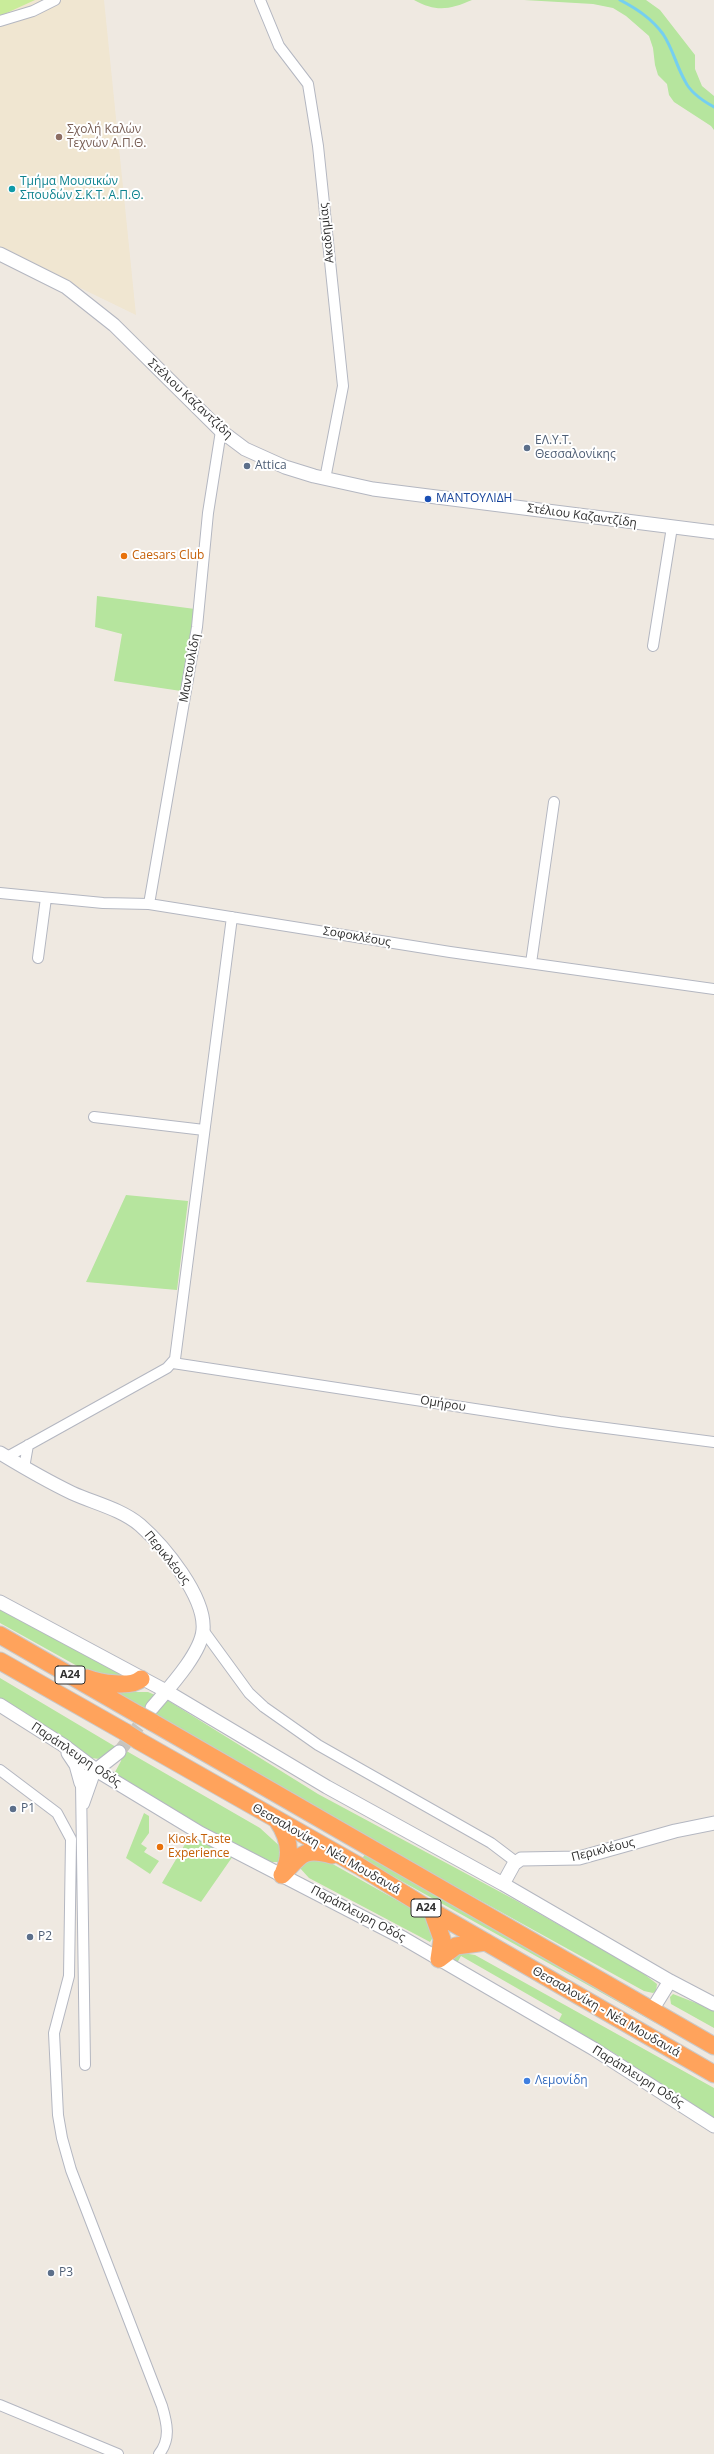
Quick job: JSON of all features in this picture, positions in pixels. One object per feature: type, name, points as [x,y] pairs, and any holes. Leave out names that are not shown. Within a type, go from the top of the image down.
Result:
[{"type":"highway","name":"Θεσσαλονίκη - Νέα Μουδανιά","points":[[0,1635],[148,1715],[714,2046]]},
{"type":"highway","points":[[32,1652],[99,1682],[133,1683],[141,1679]]},
{"type":"highway","name":"Θεσσαλονίκη - Νέα Μουδανιά","points":[[0,1661],[359,1866],[432,1911],[714,2074]]},
{"type":"highway","points":[[277,1820],[288,1840],[288,1862],[282,1875]]},
{"type":"highway","points":[[282,1875],[297,1858],[305,1852],[324,1853],[359,1866]]},
{"type":"highway","points":[[432,1911],[442,1939],[439,1959]]},
{"type":"highway","points":[[439,1959],[456,1946],[486,1942]]},
{"type":"street","points":[[0,21],[26,14],[54,0]]},
{"type":"street","name":"Ακαδημίας","points":[[260,0],[279,46],[308,84],[318,146],[342,386],[325,479]]},
{"type":"street","name":"Στέλιου Καζαντζίδη","points":[[0,254],[66,287],[93,307],[221,431],[245,448],[266,459],[303,473],[373,489],[714,532]]},
{"type":"street","name":"Μαντουλίδη","points":[[149,904],[197,627],[208,513],[221,431]]},
{"type":"street","points":[[653,646],[672,527]]},
{"type":"street","points":[[531,963],[554,802]]},
{"type":"street","name":"Σοφοκλέους","points":[[0,893],[46,898],[149,904],[443,951],[714,989]]},
{"type":"street","points":[[38,958],[46,898]]},
{"type":"street","points":[[4,1455],[28,1445],[173,1363],[176,1353],[232,917]]},
{"type":"street","points":[[94,1116],[204,1130]]},
{"type":"street","name":"Ομήρου","points":[[173,1363],[560,1422],[714,1442]]},
{"type":"street","points":[[24,1468],[28,1445]]},
{"type":"street","name":"Περικλέους","points":[[4,1455],[24,1468],[71,1492],[118,1511],[140,1525],[167,1554],[194,1592],[204,1630]]},
{"type":"street","points":[[0,1602],[141,1679],[166,1691],[334,1791],[503,1884],[670,1981],[714,2004]]},
{"type":"street","points":[[148,1715],[195,1651],[204,1630]]},
{"type":"street","points":[[204,1630],[249,1692],[264,1707],[318,1745],[491,1843],[516,1862],[503,1884]]},
{"type":"street","name":"Παράπλευρη Οδός","points":[[0,1706],[63,1745],[96,1770],[200,1833],[363,1916],[439,1959],[594,2050],[714,2126]]},
{"type":"street","points":[[63,1745],[76,1765],[81,1783],[83,1809],[85,2065]]},
{"type":"street","points":[[81,1783],[87,1774],[96,1770],[119,1752]]},
{"type":"street","points":[[0,1770],[57,1813],[71,1839],[69,1976],[54,2033],[58,2115],[62,2138],[71,2170],[162,2406],[167,2435],[165,2445],[159,2454]]},
{"type":"street","points":[[83,1809],[96,1770]]},
{"type":"street","name":"Περικλέους","points":[[516,1862],[526,1858],[549,1860],[579,1858],[675,1831],[714,1823]]},
{"type":"street","points":[[652,2010],[670,1981]]},
{"type":"street","points":[[0,2405],[118,2454]]},
{"type":"shaded area","points":[[0,0],[48,0],[31,8],[0,17]]},
{"type":"shaded area","name":"Σχολή Καλών Τεχνών Α.Π.Θ.","points":[[62,0],[104,0],[136,315],[0,249],[0,25],[24,19]]},
{"type":"green space","points":[[0,0],[35,0],[0,16]]},
{"type":"green space","points":[[414,0],[472,0],[449,8],[436,8]]},
{"type":"green space","points":[[524,0],[646,0],[660,10],[695,55],[695,69],[702,86],[714,96],[714,130],[711,126],[674,102],[669,95],[667,84],[658,75],[649,36],[626,16],[613,8],[593,4]]},
{"type":"green space","points":[[97,596],[195,609],[181,691],[114,681],[122,634],[95,627]]},
{"type":"green space","points":[[126,1195],[188,1201],[177,1290],[86,1282]]},
{"type":"green space","points":[[0,1607],[130,1678],[97,1677],[0,1623]]},
{"type":"green space","points":[[0,1678],[116,1747],[100,1759],[91,1758],[0,1698]]},
{"type":"green space","points":[[113,1692],[148,1692],[155,1695],[145,1713]]},
{"type":"green space","points":[[167,1700],[318,1794],[517,1901],[640,1971],[657,1984],[656,1991],[653,1993],[644,1991],[378,1844],[154,1716]]},
{"type":"green space","points":[[123,1749],[260,1828],[284,1850],[285,1858],[278,1862],[271,1862],[204,1828],[117,1778],[115,1772],[121,1761]]},
{"type":"green space","points":[[144,1813],[149,1816],[149,1833],[141,1844],[147,1848],[144,1852],[159,1861],[150,1874],[126,1858]]},
{"type":"green space","points":[[191,1834],[233,1856],[201,1902],[162,1883]]},
{"type":"green space","points":[[365,1854],[691,2036],[688,2041],[362,1859]]},
{"type":"green space","points":[[322,1858],[432,1920],[437,1931],[430,1942],[309,1878],[299,1867],[300,1859]]},
{"type":"green space","points":[[457,1952],[475,1955],[714,2088],[714,2120],[614,2053],[558,2022],[562,2014],[461,1956],[457,1963],[451,1958]]},
{"type":"green space","points":[[673,1994],[714,2010],[714,2028],[671,2004],[670,1997]]},
{"type":"waterway","points":[[620,0],[643,14],[654,23],[663,34],[669,45],[687,85],[697,96],[714,107]]},
{"type":"tunnel","points":[[119,1752],[150,1711]]},
{"type":"place","name":"Σχολή Καλών Τεχνών Α.Π.Θ.","points":[[59,137]]},
{"type":"place","name":"Τμήμα Μουσικών Σπουδών Σ.Κ.Τ. Α.Π.Θ.","points":[[12,189]]},
{"type":"place","name":"ΕΛ.Υ.Τ. Θεσσαλονίκης","points":[[527,448]]},
{"type":"place","name":"Attica","points":[[247,466]]},
{"type":"place","name":"ΜΑΝΤΟΥΛΙΔΗ","points":[[428,499]]},
{"type":"place","name":"Caesars Club","points":[[124,556]]},
{"type":"place","name":"P1","points":[[13,1809]]},
{"type":"place","name":"Kiosk Taste Experience","points":[[160,1847]]},
{"type":"place","name":"P2","points":[[30,1937]]},
{"type":"place","name":"Λεμονίδη","points":[[527,2081]]},
{"type":"place","name":"P3","points":[[51,2273]]}]
